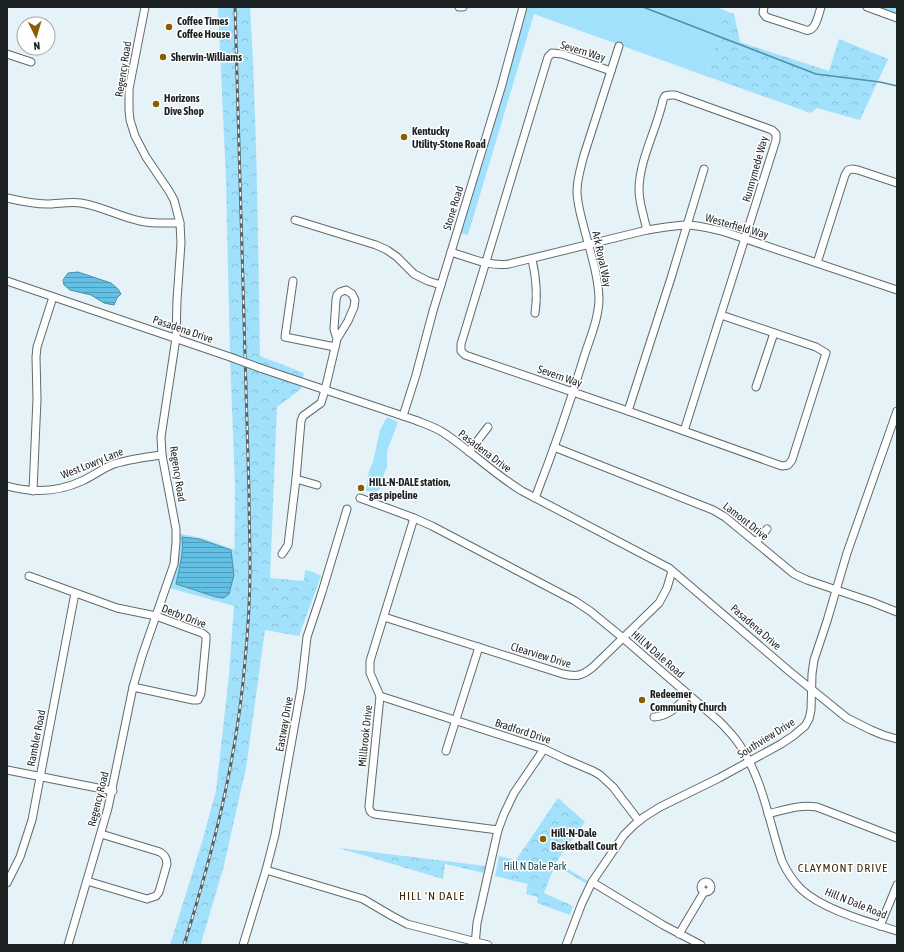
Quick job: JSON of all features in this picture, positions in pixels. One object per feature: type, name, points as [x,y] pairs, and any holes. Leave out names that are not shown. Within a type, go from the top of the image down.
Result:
[{"type":"street","name":"Regency Road","points":[[68,945],[101,834],[112,791],[133,687],[142,656],[174,564],[176,542],[175,526],[162,455],[161,437],[176,338],[181,243],[180,223],[178,211],[172,196],[135,136],[130,120],[128,102],[129,89],[145,7]]},
{"type":"street","points":[[458,7],[464,7]]},
{"type":"street","name":"Stone Road","points":[[403,416],[501,88],[523,7]]},
{"type":"street","points":[[764,7],[763,13],[766,17],[809,31],[814,27],[821,7]]},
{"type":"street","points":[[867,7],[897,18]]},
{"type":"street","name":"Ark Royal Way","points":[[535,498],[573,392],[595,321],[599,300],[597,279],[579,208],[577,186],[584,155],[619,46]]},
{"type":"street","name":"Severn Way","points":[[610,71],[562,54],[552,53],[548,57],[461,344],[461,352],[465,355],[628,411],[779,466],[790,464],[826,357],[826,353],[816,347],[721,315]]},
{"type":"street","points":[[7,54],[31,62]]},
{"type":"street","name":"Runnymede Way","points":[[647,230],[639,195],[640,177],[665,96],[675,95],[772,130],[776,134],[776,140],[684,431]]},
{"type":"street","points":[[628,411],[704,169]]},
{"type":"street","points":[[817,263],[845,175],[848,170],[855,169],[897,183]]},
{"type":"street","points":[[7,198],[23,202],[47,204],[74,202],[81,203],[139,221],[158,224],[180,223]]},
{"type":"street","points":[[295,220],[382,247],[397,257],[414,274],[428,281],[441,285]]},
{"type":"street","name":"Westerfield Way","points":[[451,252],[486,263],[505,265],[647,230],[686,225],[712,229],[745,239],[897,290]]},
{"type":"street","points":[[532,259],[536,283],[537,303],[535,313]]},
{"type":"street","name":"Pasadena Drive","points":[[7,281],[403,416],[437,429],[509,483],[535,498],[652,558],[672,571],[847,718],[870,730],[897,738]]},
{"type":"street","points":[[293,281],[285,337],[335,347]]},
{"type":"street","points":[[282,554],[288,545],[301,421],[303,416],[321,404],[326,390],[337,339],[348,321],[354,307],[355,300],[352,294],[346,290],[340,292],[336,300],[334,329],[337,339]]},
{"type":"street","points":[[33,490],[37,399],[36,356],[37,347],[53,297]]},
{"type":"street","points":[[756,387],[774,333]]},
{"type":"street","name":"Southview Drive","points":[[566,945],[582,903],[592,882],[624,835],[639,820],[660,807],[719,778],[793,736],[809,719],[811,710],[811,688],[814,660],[847,552],[897,411]]},
{"type":"street","points":[[469,452],[488,427]]},
{"type":"street","name":"Lamont Drive","points":[[554,447],[713,510],[725,517],[794,574],[897,612]]},
{"type":"street","name":"West Lowry Lane","points":[[7,486],[24,490],[60,488],[82,481],[118,463],[162,455]]},
{"type":"street","points":[[296,480],[316,485]]},
{"type":"street","name":"Hill N Dale Road","points":[[360,498],[414,518],[453,536],[570,598],[590,611],[719,721],[739,744],[750,761],[757,778],[785,867],[802,890],[819,902],[850,915],[897,931]]},
{"type":"street","name":"Eastway Drive","points":[[245,944],[275,835],[302,689],[307,637],[347,509]]},
{"type":"street","name":"Millbrook Drive","points":[[414,518],[372,652],[369,667],[372,679],[380,696],[369,806],[371,812],[374,814],[498,830]]},
{"type":"street","points":[[756,542],[767,529]]},
{"type":"street","name":"Clearview Drive","points":[[384,617],[563,674],[575,676],[587,672],[594,667],[654,607],[662,598],[672,571]]},
{"type":"street","name":"Derby Drive","points":[[29,576],[117,608],[156,616],[202,633],[206,636],[200,696],[198,700],[133,687]]},
{"type":"street","name":"Rambler Road","points":[[7,883],[20,857],[29,829],[75,593]]},
{"type":"street","points":[[446,751],[479,647]]},
{"type":"street","points":[[654,717],[660,717],[668,714],[689,695]]},
{"type":"street","name":"Bradford Drive","points":[[380,696],[544,749],[592,771],[600,775],[613,787],[639,820]]},
{"type":"street","points":[[475,943],[477,923],[498,830],[506,807],[544,749]]},
{"type":"street","points":[[7,770],[112,791]]},
{"type":"street","points":[[768,814],[803,806],[817,806],[897,838]]},
{"type":"street","points":[[87,881],[148,899],[156,896],[159,892],[167,864],[164,855],[160,852],[101,834]]},
{"type":"street","points":[[266,870],[363,899],[407,924],[475,943],[488,945]]},
{"type":"street","points":[[592,882],[679,934],[701,945]]},
{"type":"street","points":[[880,926],[897,885]]},
{"type":"street","points":[[679,934],[704,892]]},
{"type":"green space","points":[[218,7],[250,7],[256,138],[260,356],[304,373],[301,389],[277,407],[270,578],[304,581],[305,570],[321,576],[299,636],[265,630],[246,768],[223,869],[201,945],[170,945],[216,791],[229,675],[234,606],[235,484],[230,357],[226,179]]},
{"type":"green space","points":[[523,7],[717,7],[726,11],[706,76],[534,14],[468,235],[457,233]]},
{"type":"green space","points":[[877,7],[897,8],[897,14]]},
{"type":"green space","points":[[726,11],[734,14],[740,42],[829,71],[839,39],[888,59],[860,120],[817,108],[811,113],[706,76]]},
{"type":"green space","points":[[387,417],[398,422],[387,451],[387,467],[381,488],[376,492],[366,491],[369,471],[373,462],[380,430]]},
{"type":"green space","points":[[176,533],[202,538],[235,550],[234,606],[166,587]]},
{"type":"green space","name":"Hill N Dale Park","points":[[558,798],[585,822],[556,862],[588,881],[587,884],[555,865],[544,893],[573,906],[570,915],[537,903],[538,897],[526,894],[528,884],[495,876],[499,856],[516,860]]},
{"type":"green space","points":[[339,848],[486,866],[484,873],[445,864],[443,879]]},
{"type":"shaded area","points":[[78,272],[111,283],[118,289],[121,294],[117,298],[114,305],[104,303],[91,295],[70,290],[64,285],[63,280],[68,273]]},
{"type":"shaded area","points":[[182,537],[199,539],[231,550],[234,575],[229,594],[224,598],[216,597],[176,584],[182,555]]},
{"type":"waterway","points":[[643,7],[816,74],[880,82],[897,86]]},
{"type":"railway","points":[[184,945],[205,875],[230,769],[241,698],[249,614],[249,492],[235,7]]},
{"type":"place","name":"Coffee Times Coffee House","points":[[169,27]]},
{"type":"place","name":"Sherwin-Williams","points":[[163,57]]},
{"type":"place","name":"Horizons Dive Shop","points":[[156,104]]},
{"type":"place","name":"Kentucky Utility-Stone Road","points":[[404,137]]},
{"type":"place","name":"HILL-N-DALE station, gas pipeline","points":[[361,488]]},
{"type":"place","name":"Redeemer Community Church","points":[[642,700]]},
{"type":"place","name":"Hill-N-Dale Basketball Court","points":[[543,839]]},
{"type":"district","name":"CLAYMONT DRIVE","points":[[843,868]]},
{"type":"district","name":"HILL 'N DALE","points":[[432,896]]}]
